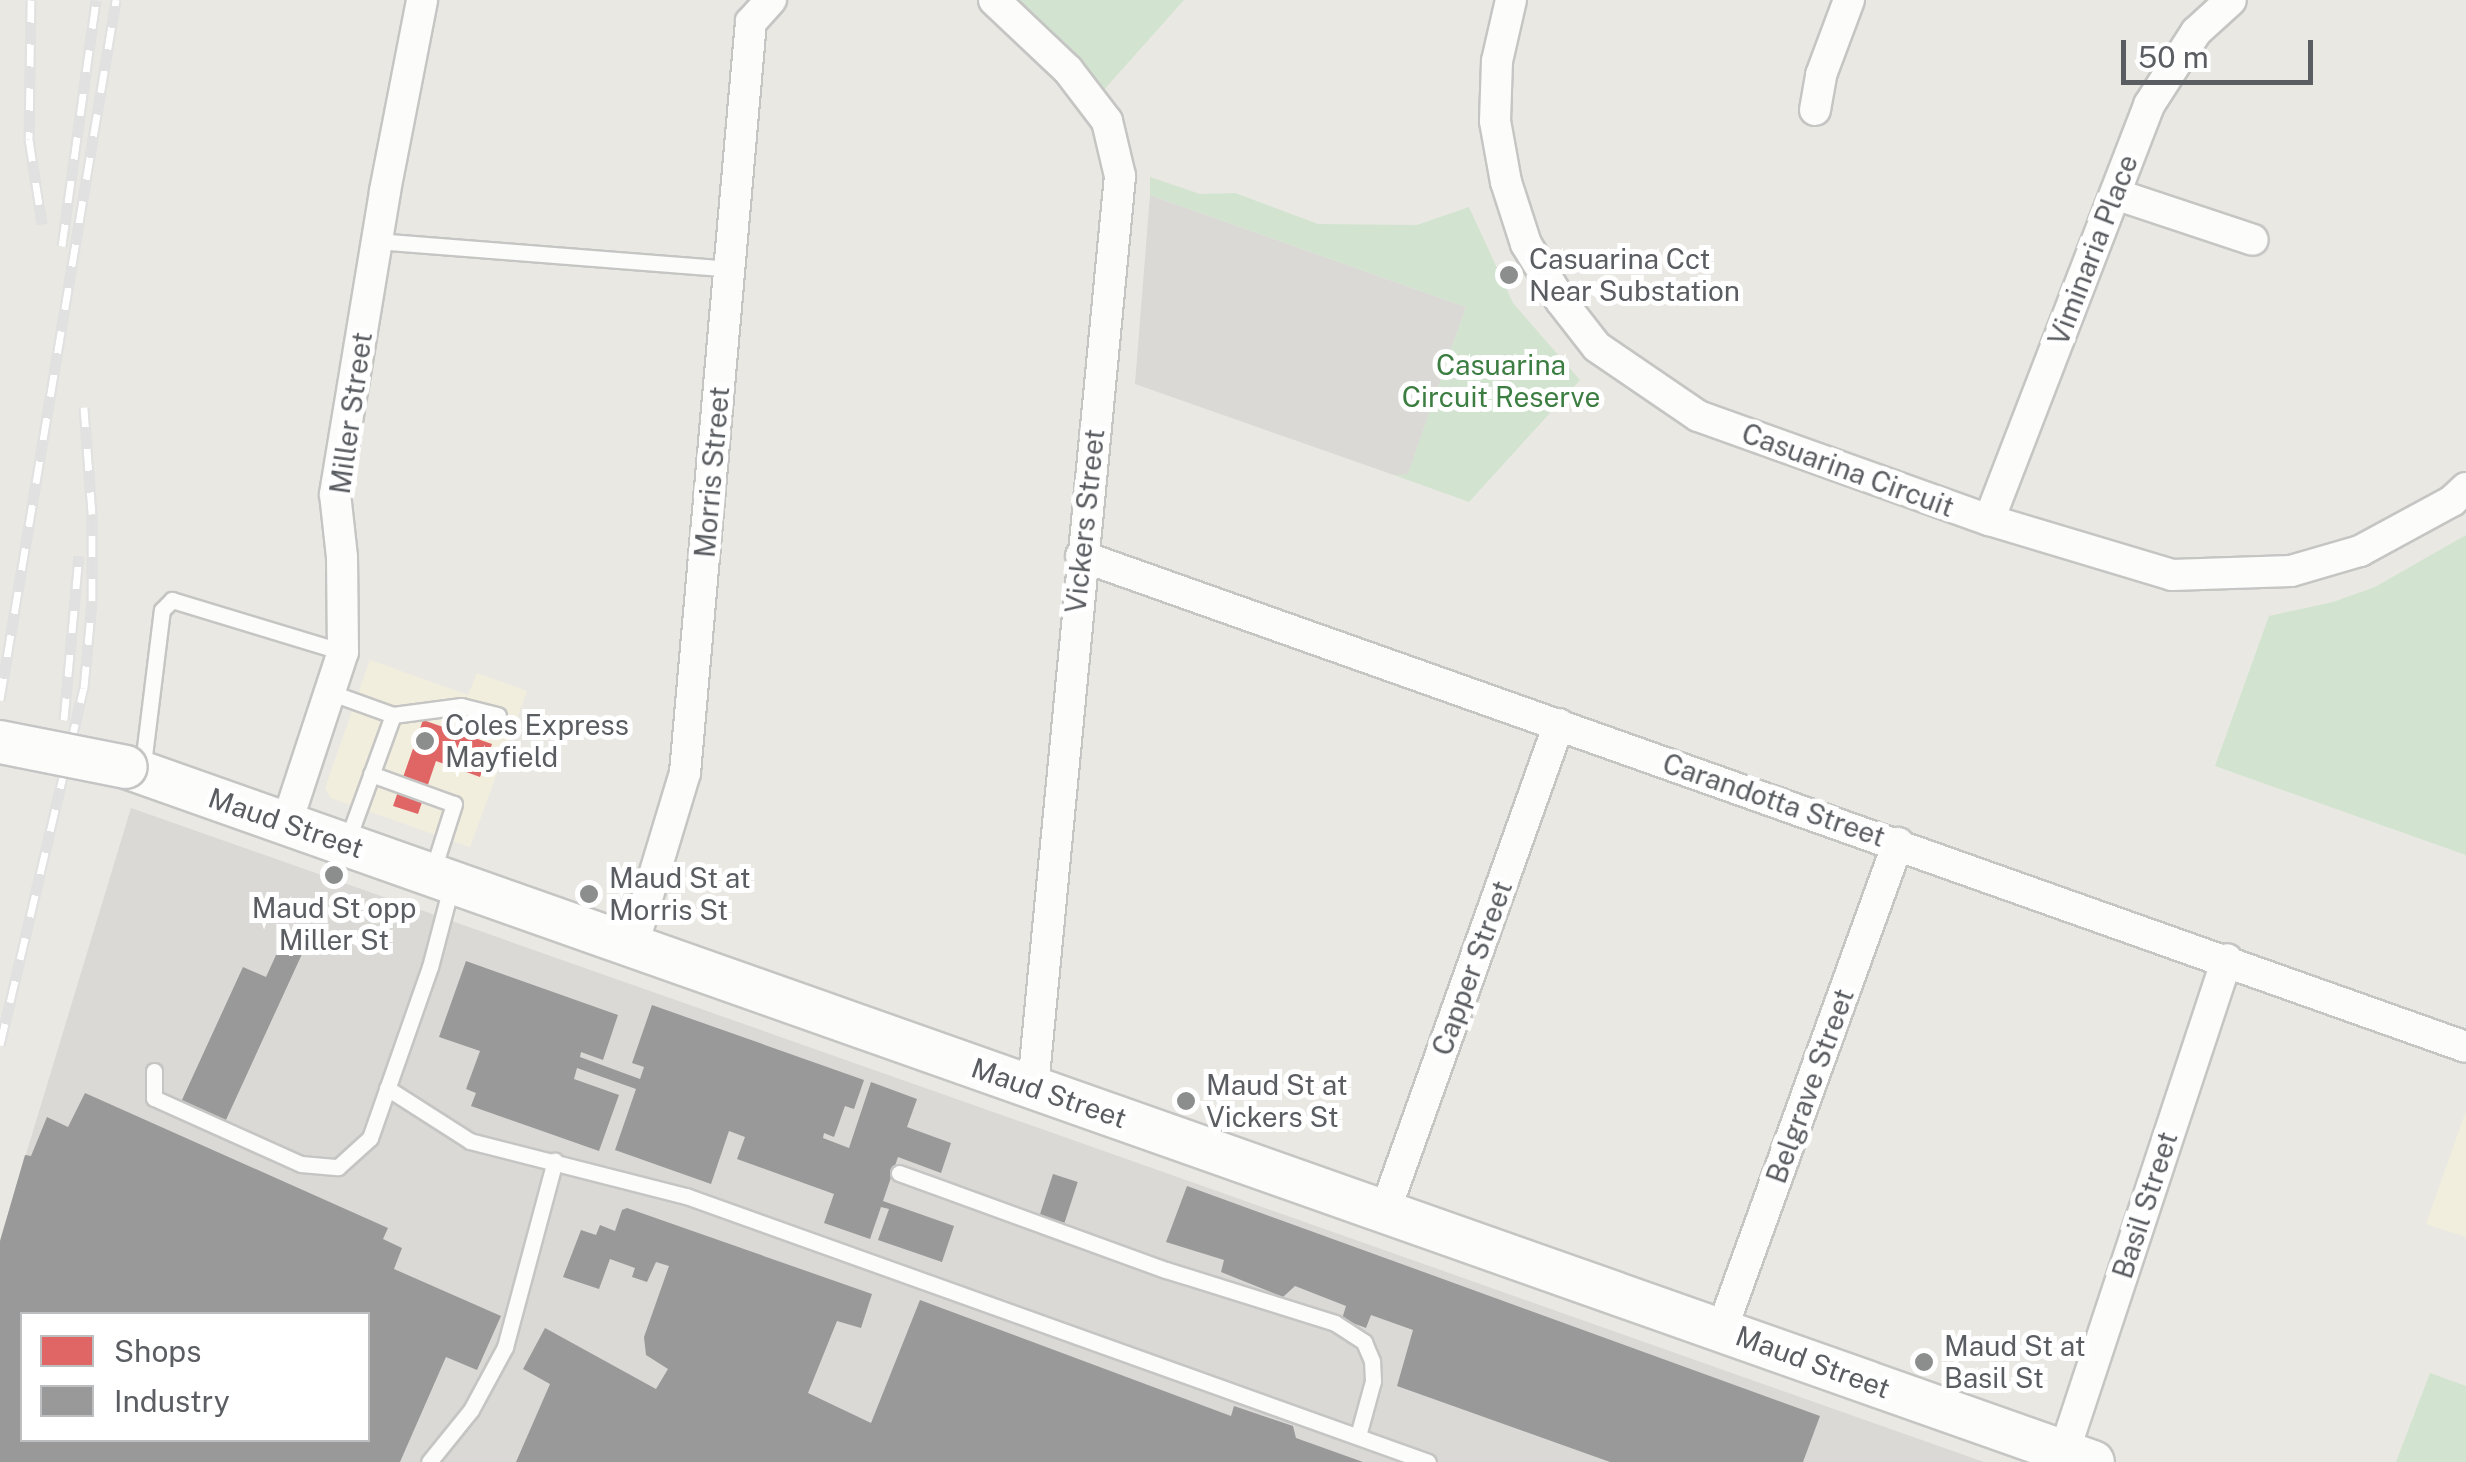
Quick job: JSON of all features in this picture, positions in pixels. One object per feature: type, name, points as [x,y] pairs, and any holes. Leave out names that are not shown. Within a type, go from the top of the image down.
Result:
[{"type":"main road","name":"Maud Street","points":[[0,742],[134,770],[287,822],[2078,1457]]},
{"type":"street","name":"Miller Street","points":[[287,822],[343,652],[343,572],[336,494],[422,0]]},
{"type":"street","name":"Morris Street","points":[[633,945],[685,773],[751,22],[771,0]]},
{"type":"street","name":"Vickers Street","points":[[994,0],[1068,70],[1107,122],[1120,176],[1033,1087]]},
{"type":"street","name":"Casuarina Circuit","points":[[1512,0],[1496,76],[1495,121],[1506,182],[1526,244],[1561,301],[1597,347],[1698,416],[1989,520],[2172,576],[2291,571],[2360,551],[2452,501],[2466,488]]},
{"type":"street","points":[[1815,110],[1821,75],[1849,0]]},
{"type":"street","name":"Viminaria Place","points":[[1989,520],[2149,105],[2196,32],[2230,0]]},
{"type":"street","points":[[2115,194],[2253,240]]},
{"type":"street","name":"Carandotta Street","points":[[1081,556],[2226,958],[2466,1047]]},
{"type":"street","name":"Capper Street","points":[[1385,1211],[1559,724]]},
{"type":"street","name":"Belgrave Street","points":[[1722,1329],[1898,843]]},
{"type":"street","name":"Basil Street","points":[[2078,1457],[2226,958]]},
{"type":"lane","points":[[377,241],[730,269]]},
{"type":"lane","points":[[134,770],[162,610],[172,600],[343,652]]},
{"type":"lane","points":[[329,692],[393,715],[461,706],[498,714]]},
{"type":"lane","points":[[346,844],[393,715]]},
{"type":"lane","points":[[154,1070],[154,1098],[301,1164],[338,1166],[370,1138],[438,942],[442,879],[454,804],[371,774]]},
{"type":"lane","points":[[387,1088],[470,1140],[686,1196],[1428,1462]]},
{"type":"lane","points":[[429,1462],[472,1410],[505,1347],[555,1161]]},
{"type":"lane","points":[[899,1173],[1166,1270],[1335,1323],[1364,1342],[1372,1361],[1373,1381],[1358,1436]]},
{"type":"shaded area","points":[[1150,195],[1466,307],[1408,475],[1394,475],[1135,384]]},
{"type":"shaded area","name":"Coles Express Mayfield","points":[[370,660],[468,695],[477,673],[527,691],[470,847],[331,798],[325,788]]},
{"type":"shaded area","points":[[131,808],[1984,1462],[0,1462],[0,1240]]},
{"type":"shaded area","points":[[2466,1111],[2466,1237],[2426,1224]]},
{"type":"green space","points":[[1010,0],[1184,0],[1101,93]]},
{"type":"green space","name":"Casuarina Circuit Reserve","points":[[1150,177],[1200,194],[1235,193],[1318,224],[1417,225],[1469,207],[1513,303],[1580,380],[1469,502],[1394,475],[1408,474],[1466,307],[1150,195]]},
{"type":"green space","points":[[2466,535],[2466,855],[2215,766],[2269,616],[2333,602],[2375,587]]},
{"type":"green space","points":[[2430,1373],[2466,1386],[2466,1462],[2396,1462]]},
{"type":"building: Shops","points":[[423,720],[492,744],[480,777],[436,761],[418,814],[393,806]]},
{"type":"building: Industry","points":[[287,931],[308,941],[225,1122],[181,1102],[243,967],[266,977]]},
{"type":"building: Industry","points":[[466,961],[618,1015],[603,1060],[581,1052],[580,1057],[640,1079],[644,1067],[632,1063],[652,1005],[864,1080],[854,1109],[845,1106],[834,1137],[824,1133],[823,1138],[849,1148],[871,1082],[917,1099],[907,1127],[951,1143],[941,1173],[898,1157],[883,1201],[954,1226],[942,1262],[878,1240],[889,1209],[881,1207],[870,1239],[824,1223],[834,1194],[737,1159],[745,1137],[729,1131],[711,1184],[615,1150],[636,1089],[577,1068],[574,1079],[619,1095],[599,1151],[471,1106],[476,1093],[466,1089],[480,1051],[439,1037]]},
{"type":"building: Industry","points":[[85,1093],[388,1228],[383,1239],[402,1248],[394,1269],[501,1316],[477,1370],[446,1357],[400,1462],[0,1462],[0,1241],[25,1155],[31,1156],[47,1117],[68,1127]]},
{"type":"building: Industry","points":[[1053,1174],[1078,1182],[1064,1223],[1040,1215]]},
{"type":"building: Industry","points":[[1187,1186],[1820,1416],[1803,1462],[1610,1462],[1397,1386],[1413,1330],[1371,1315],[1366,1328],[1342,1319],[1346,1306],[1295,1286],[1283,1297],[1221,1272],[1224,1260],[1166,1242]]},
{"type":"building: Industry","points":[[627,1208],[872,1294],[861,1328],[837,1321],[808,1393],[871,1423],[920,1300],[1231,1416],[1234,1406],[1293,1426],[1296,1438],[1363,1462],[516,1462],[550,1384],[523,1369],[545,1328],[656,1389],[668,1369],[646,1355],[644,1337],[669,1266],[656,1262],[647,1282],[632,1277],[635,1268],[610,1259],[599,1289],[563,1277],[581,1230],[596,1235],[600,1225],[615,1231],[622,1210]]},
{"type":"railway","points":[[31,0],[29,139],[42,224]]},
{"type":"railway","points":[[62,246],[96,0]]},
{"type":"railway","points":[[0,700],[116,0]]},
{"type":"railway","points":[[0,1045],[84,688],[92,601],[92,514],[84,407]]},
{"type":"railway","points":[[64,720],[79,556]]},
{"type":"place","name":"Casuarina Cct Near Substation","points":[[1509,275]]},
{"type":"place","name":"Coles Express Mayfield","points":[[425,741]]},
{"type":"place","name":"Maud St opp Miller St","points":[[334,875]]},
{"type":"place","name":"Maud St at Morris St","points":[[589,894]]},
{"type":"place","name":"Maud St at Vickers St","points":[[1186,1101]]},
{"type":"place","name":"Maud St at Basil St","points":[[1924,1362]]}]
